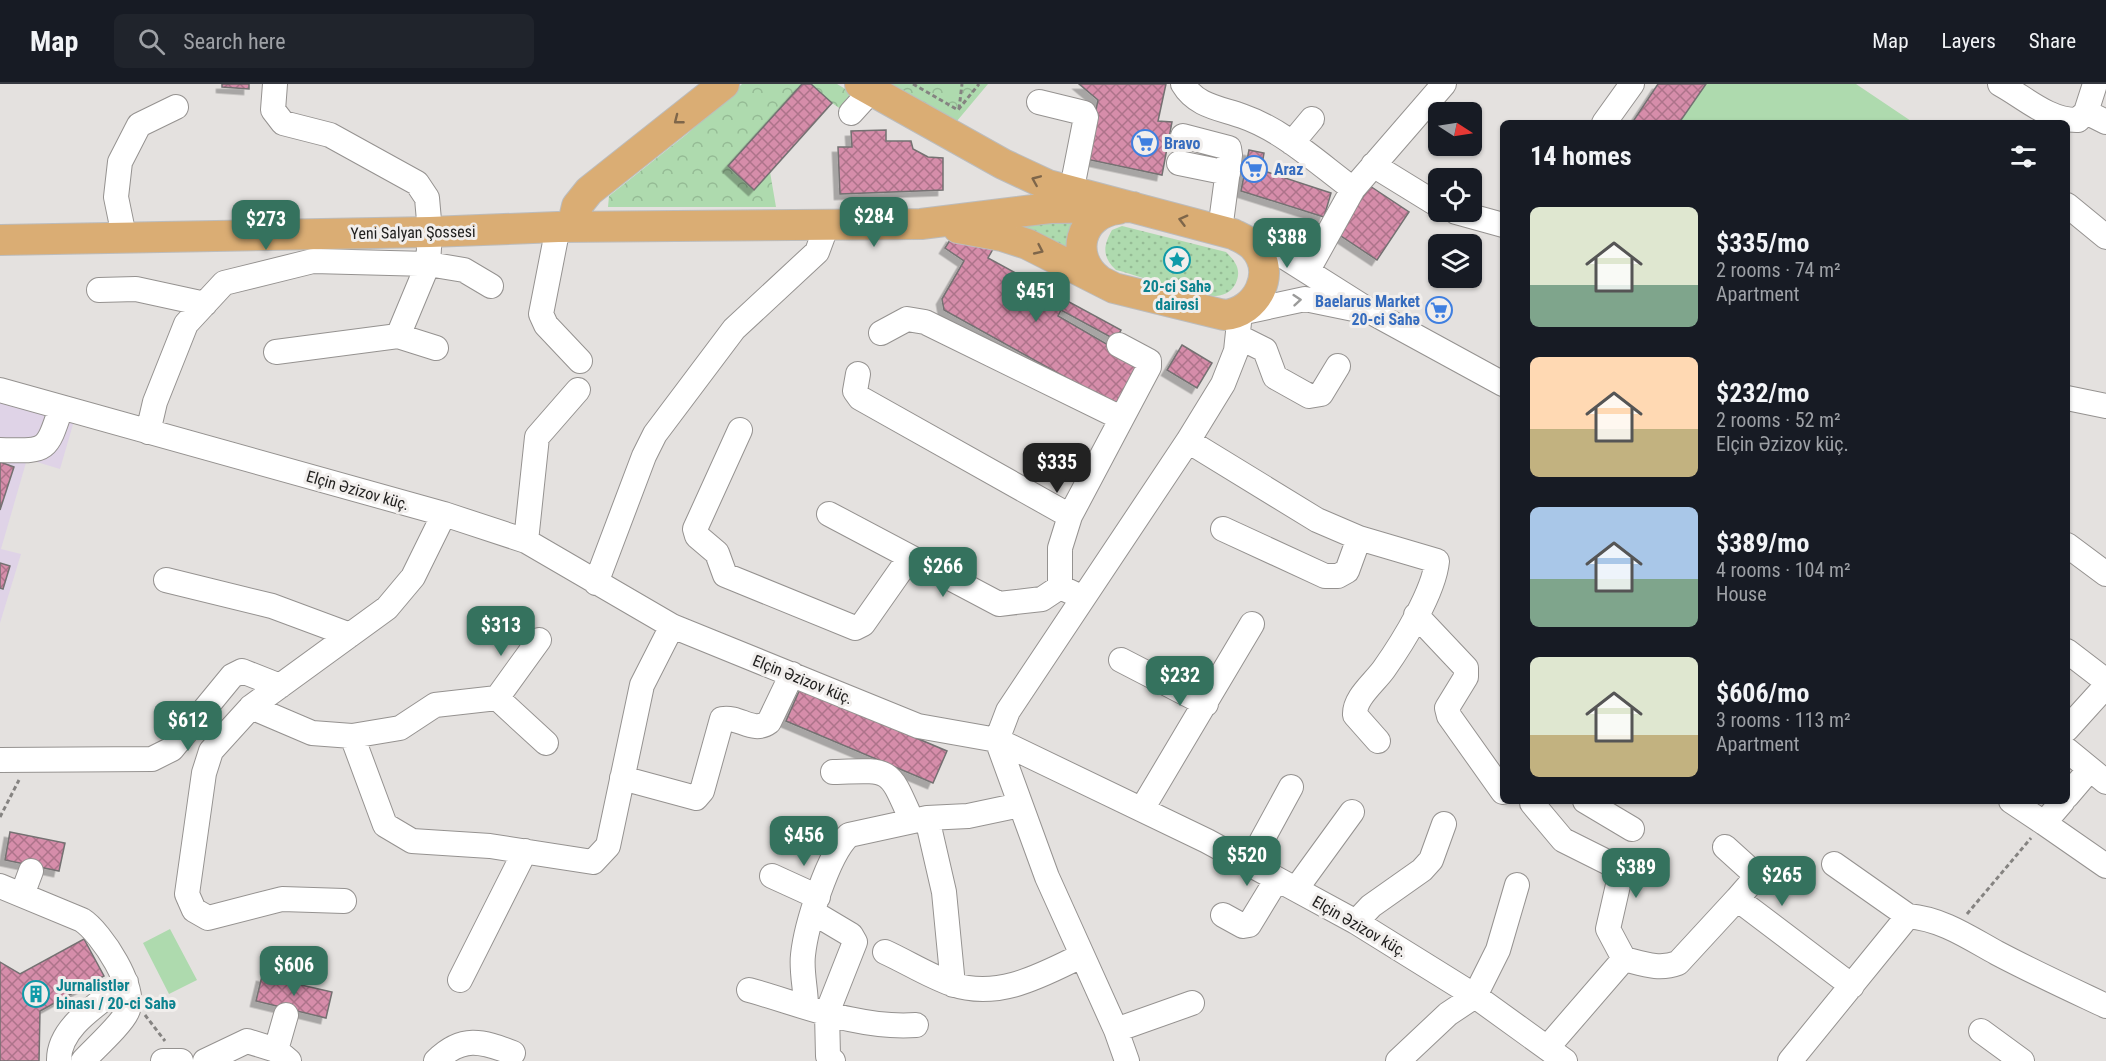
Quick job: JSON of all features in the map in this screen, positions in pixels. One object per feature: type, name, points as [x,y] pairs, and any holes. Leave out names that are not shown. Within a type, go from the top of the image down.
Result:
[{"type":"main road","points":[[565,227],[589,190],[724,84]]},
{"type":"main road","points":[[866,87],[1023,174],[1071,193],[1226,232],[1253,246],[1263,269],[1260,291],[1239,325],[1224,315],[1104,283],[1027,244],[978,231],[921,224]]},
{"type":"main road","points":[[921,224],[1050,208],[1133,207]]},
{"type":"main road","points":[[1104,283],[1090,273],[1084,262],[1080,251],[1081,238],[1086,227],[1101,214],[1133,207]]},
{"type":"main road","name":"Yeni Salyan Şossesi","points":[[0,240],[430,232],[565,227],[921,224]]},
{"type":"street","points":[[275,84],[273,110],[283,123],[330,135],[417,183],[427,198],[430,232],[428,264],[398,336]]},
{"type":"street","points":[[1183,84],[1190,95],[1200,101],[1243,116],[1292,143],[1353,189]]},
{"type":"street","points":[[1308,270],[1353,189],[1444,84]]},
{"type":"street","points":[[1606,120],[1632,84]]},
{"type":"street","points":[[2000,84],[2056,116],[2078,120],[2096,117],[2095,84]]},
{"type":"street","points":[[851,113],[866,87]]},
{"type":"street","points":[[1039,102],[1084,113],[1086,117],[1071,193]]},
{"type":"street","points":[[124,236],[117,197],[120,162],[139,125],[176,107]]},
{"type":"street","points":[[1292,143],[1312,119]]},
{"type":"street","points":[[1183,136],[1229,148],[1226,232],[1266,247],[1308,270],[1373,313],[1500,382]]},
{"type":"street","points":[[1179,163],[1228,173]]},
{"type":"street","points":[[1373,165],[1428,199]]},
{"type":"street","points":[[2070,207],[2106,237]]},
{"type":"street","points":[[1482,219],[1500,224]]},
{"type":"street","points":[[596,583],[644,456],[655,434],[734,329],[817,252],[827,225]]},
{"type":"street","points":[[565,227],[541,314],[546,325],[580,361]]},
{"type":"street","points":[[148,432],[155,402],[186,324],[224,283],[314,261],[428,264],[464,270],[491,286]]},
{"type":"street","points":[[99,290],[136,289],[205,304]]},
{"type":"street","points":[[1239,325],[1305,299],[1373,313]]},
{"type":"street","points":[[881,333],[908,319],[924,322],[1121,418]]},
{"type":"street","points":[[1239,325],[1265,350],[1275,378],[1309,396],[1321,394],[1338,366]]},
{"type":"street","points":[[1127,1061],[1116,1030],[1081,956],[1020,806],[997,740],[1008,711],[1188,441],[1231,367],[1239,325]]},
{"type":"street","points":[[276,352],[398,336],[435,348]]},
{"type":"street","points":[[1060,587],[1060,548],[1070,516],[1149,367],[1149,361],[1144,357],[1119,345]]},
{"type":"street","points":[[858,374],[855,391],[860,398],[1070,516]]},
{"type":"street","name":"Elçin Əzizov küç.","points":[[0,390],[444,514],[526,541],[672,626],[918,726],[997,740],[1249,864],[1356,922],[1475,996],[1556,1054]]},
{"type":"street","points":[[526,541],[537,437],[578,390]]},
{"type":"street","points":[[2070,399],[2106,406]]},
{"type":"street","points":[[0,450],[36,451],[45,446],[51,439],[61,408]]},
{"type":"street","points":[[740,430],[695,529],[697,536],[717,553],[725,575],[846,627],[855,628],[863,624],[910,557]]},
{"type":"street","points":[[1188,441],[1317,520],[1359,538],[1437,561],[1436,575],[1416,615],[1384,668],[1354,706],[1354,715],[1378,741]]},
{"type":"street","points":[[344,901],[282,899],[208,918],[194,910],[187,894],[204,773],[211,751],[251,707],[387,608],[412,577],[444,514]]},
{"type":"street","points":[[829,514],[999,604],[1042,599],[1060,587]]},
{"type":"street","points":[[1223,529],[1325,576],[1338,576],[1347,572],[1359,538]]},
{"type":"street","points":[[2070,547],[2106,574]]},
{"type":"street","points":[[166,580],[272,606],[350,635]]},
{"type":"street","points":[[1060,587],[1082,597]]},
{"type":"street","points":[[1416,615],[1466,668],[1466,677],[1447,708],[1449,716],[1500,788]]},
{"type":"street","points":[[1142,810],[1252,624]]},
{"type":"street","points":[[352,736],[385,825],[412,841],[490,846],[593,862],[608,846],[642,685],[672,626]]},
{"type":"street","points":[[251,707],[312,733],[352,736],[400,728],[435,705],[497,698],[539,640]]},
{"type":"street","points":[[2070,653],[2106,681]]},
{"type":"street","points":[[1121,660],[1206,704]]},
{"type":"street","points":[[0,760],[152,759],[172,749],[232,676],[242,671],[280,686]]},
{"type":"street","points":[[622,778],[696,798],[702,791],[723,718],[730,717],[755,728],[763,727],[769,722],[792,674]]},
{"type":"street","points":[[2070,726],[2106,686]]},
{"type":"street","points":[[497,698],[546,743]]},
{"type":"street","points":[[2070,752],[2098,775],[2070,794]]},
{"type":"street","points":[[833,772],[879,770],[896,785],[919,819],[944,892],[953,985]]},
{"type":"street","points":[[1249,864],[1291,787]]},
{"type":"street","points":[[1528,804],[1563,840],[1617,867],[1621,872],[1608,929],[1624,959],[1653,967],[1666,967],[1678,963],[1757,876],[1725,847]]},
{"type":"street","points":[[1590,804],[1632,829]]},
{"type":"street","points":[[2016,804],[2106,866]]},
{"type":"street","points":[[2044,823],[2060,804]]},
{"type":"street","points":[[833,1061],[828,1056],[802,956],[816,905],[841,843],[849,835],[919,819],[968,816],[1020,806]]},
{"type":"street","points":[[1223,915],[1244,926],[1249,925],[1352,812]]},
{"type":"street","points":[[1356,922],[1371,906],[1422,870],[1431,860],[1444,824]]},
{"type":"street","points":[[460,980],[525,851]]},
{"type":"street","points":[[1834,864],[1908,916],[1923,917],[1955,929],[2106,1006]]},
{"type":"street","points":[[22,895],[31,871]]},
{"type":"street","points":[[772,876],[816,905],[851,935],[855,942],[817,1010]]},
{"type":"street","points":[[1398,1061],[1448,1014],[1475,996],[1498,950],[1516,885]]},
{"type":"street","points":[[0,886],[82,920],[93,927],[128,988],[128,1012],[83,1061]]},
{"type":"street","points":[[1737,899],[1851,986]]},
{"type":"street","points":[[1790,1061],[1908,916]]},
{"type":"street","points":[[885,952],[953,985],[975,988],[1008,987],[1028,982],[1081,956]]},
{"type":"street","points":[[1556,1054],[1624,959]]},
{"type":"street","points":[[59,1061],[58,1052],[67,1032],[128,988]]},
{"type":"street","points":[[749,990],[859,1023],[916,1025]]},
{"type":"street","points":[[1116,1030],[1192,1003]]},
{"type":"street","points":[[205,1061],[246,1041],[283,1056],[286,1015]]},
{"type":"street","points":[[1981,1031],[2022,1061]]},
{"type":"street","points":[[436,1061],[462,1043],[485,1042],[513,1053]]},
{"type":"path","points":[[913,84],[958,110]]},
{"type":"path","points":[[957,121],[962,84]]},
{"type":"path","points":[[958,110],[979,84]]},
{"type":"path","points":[[0,817],[30,760]]},
{"type":"path","points":[[1955,929],[2044,823]]},
{"type":"path","points":[[128,988],[174,1060]]},
{"type":"shaded area","points":[[0,398],[74,421],[60,469],[27,459],[1,549],[21,554],[0,623]]},
{"type":"green space","points":[[742,84],[837,84],[854,94],[842,110],[832,103],[770,172],[776,207],[608,207],[609,196],[687,134]]},
{"type":"green space","points":[[888,84],[988,84],[957,121]]},
{"type":"green space","points":[[1706,84],[1856,84],[1910,120],[1681,120]]},
{"type":"green space","points":[[1078,220],[1070,249],[1020,225]]},
{"type":"green space","points":[[1122,226],[1226,252],[1237,268],[1236,284],[1223,294],[1207,295],[1182,290],[1116,270],[1108,261],[1105,251],[1112,230]]},
{"type":"green space","points":[[170,929],[197,980],[169,994],[143,943]]},
{"type":"building","points":[[222,84],[249,84],[249,89],[222,87]]},
{"type":"building","points":[[802,84],[811,84],[832,103],[754,190],[728,166]]},
{"type":"building","points":[[1079,84],[1166,84],[1158,121],[1172,122],[1162,175],[1086,159],[1098,100]]},
{"type":"building","points":[[1658,84],[1706,84],[1681,120],[1634,120]]},
{"type":"building","points":[[886,130],[886,141],[911,141],[913,149],[928,157],[943,158],[943,190],[840,194],[838,147],[852,147],[851,131]]},
{"type":"building","points":[[1249,150],[1264,153],[1261,170],[1331,193],[1324,217],[1241,191]]},
{"type":"building","points":[[1370,186],[1409,212],[1377,260],[1338,234]]},
{"type":"building","points":[[952,237],[993,249],[988,258],[1121,330],[1116,340],[1061,310],[1058,316],[1141,364],[1119,407],[944,310],[942,299],[964,261],[945,248]]},
{"type":"building","points":[[1182,345],[1212,363],[1197,388],[1167,370]]},
{"type":"building","points":[[0,462],[14,467],[0,510]]},
{"type":"building","points":[[0,563],[10,566],[3,589],[0,588]]},
{"type":"building","points":[[800,689],[947,751],[933,783],[786,721]]},
{"type":"building","points":[[10,832],[65,843],[59,871],[5,860]]},
{"type":"building","name":"Jurnalistlər binası / 20-ci Sahə","points":[[84,939],[104,976],[40,1011],[39,1061],[0,1061],[0,962],[20,974]]},
{"type":"building","points":[[262,976],[332,992],[326,1018],[256,1001]]},
{"type":"place","name":"Bravo","points":[[1145,143]]},
{"type":"place","name":"Araz","points":[[1254,169]]},
{"type":"place","name":"20-ci Sahə dairəsi","points":[[1177,260]]},
{"type":"place","name":"Baelarus Market 20-ci Sahə","points":[[1439,310]]},
{"type":"place","name":"Jurnalistlər binası / 20-ci Sahə","points":[[36,994]]}]
